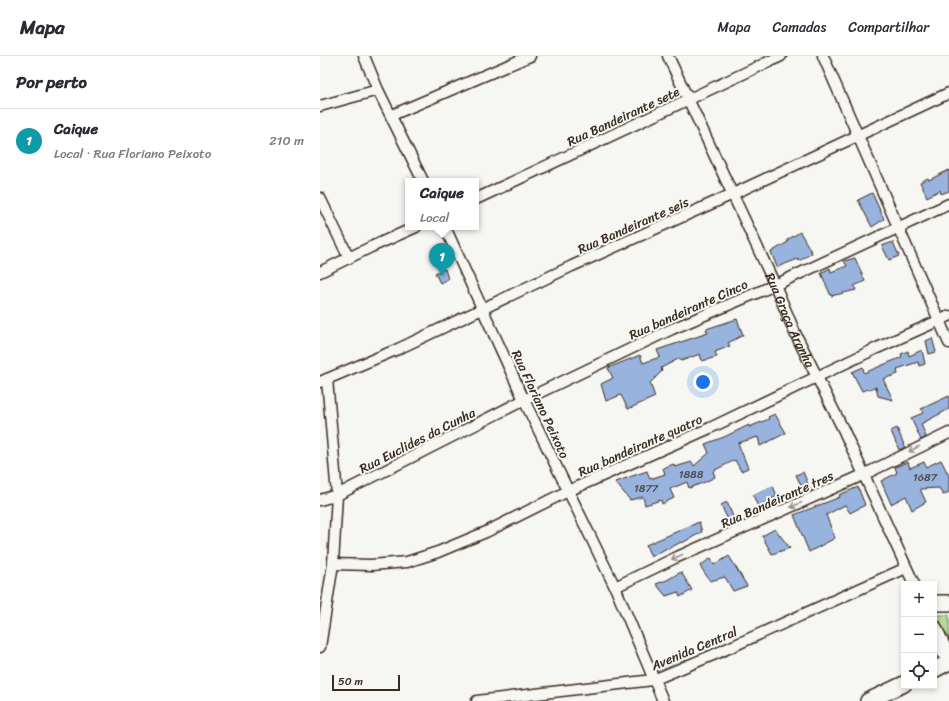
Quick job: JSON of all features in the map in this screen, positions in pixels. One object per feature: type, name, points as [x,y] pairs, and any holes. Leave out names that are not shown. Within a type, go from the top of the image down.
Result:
[{"type":"main road","points":[[937,603],[949,603]]},
{"type":"main road","points":[[937,635],[949,662],[937,668]]},
{"type":"main road","points":[[868,701],[901,685]]},
{"type":"street","points":[[364,56],[378,90],[392,115],[422,178]]},
{"type":"street","points":[[392,115],[530,56]]},
{"type":"street","name":"Rua Graça Aranha","points":[[668,56],[775,285],[795,333],[818,377],[912,581]]},
{"type":"street","name":"Rua Bandeirante sete","points":[[479,198],[781,56]]},
{"type":"street","points":[[823,56],[858,134],[897,228],[949,343]]},
{"type":"street","points":[[320,106],[378,90]]},
{"type":"street","name":"Rua Bandeirante seis","points":[[323,381],[483,310],[572,266],[733,194],[858,134],[949,93]]},
{"type":"street","points":[[320,198],[349,258]]},
{"type":"street","name":"Rua bandeirante Cinco","points":[[524,400],[672,330],[775,285],[949,204]]},
{"type":"street","points":[[320,272],[410,230]]},
{"type":"street","name":"Rua Floriano Peixoto","points":[[445,230],[524,400],[615,587],[663,701]]},
{"type":"street","name":"Rua bandeirante quatro","points":[[333,564],[371,565],[407,562],[438,552],[486,532],[568,491],[710,428],[949,316]]},
{"type":"street","points":[[320,647],[333,564],[337,495],[323,381]]},
{"type":"street","name":"Rua Euclides da Cunha","points":[[320,500],[337,495],[524,400]]},
{"type":"street","name":"Rua Bandeirante tres","points":[[615,587],[675,558],[863,475],[949,433]]},
{"type":"street","name":"Avenida Central","points":[[481,701],[654,680],[906,568]]},
{"type":"green space","points":[[938,615],[949,615],[949,645]]},
{"type":"building","points":[[949,170],[949,191],[941,194],[940,190],[927,197],[920,182],[928,178],[929,180]]},
{"type":"building","points":[[872,193],[884,219],[872,227],[858,200]]},
{"type":"building","points":[[800,232],[812,253],[799,261],[798,259],[777,267],[771,252],[788,242],[787,240]]},
{"type":"building","points":[[893,242],[899,256],[889,260],[882,246]]},
{"type":"building","points":[[855,258],[865,281],[854,286],[856,290],[831,296],[821,273],[830,268],[831,272],[847,266],[844,261]]},
{"type":"building","points":[[445,269],[448,279],[440,283],[435,273]]},
{"type":"building","points":[[737,319],[743,335],[728,343],[730,346],[715,352],[717,357],[702,361],[700,354],[681,361],[680,358],[661,368],[662,371],[650,383],[655,397],[628,409],[621,395],[606,401],[601,384],[613,378],[608,368],[640,355],[643,363],[660,357],[657,350],[708,333],[706,329]]},
{"type":"building","points":[[932,338],[936,352],[929,354],[926,341]]},
{"type":"building","points":[[922,350],[925,364],[919,366],[918,362],[897,369],[898,374],[883,379],[893,400],[878,396],[876,387],[862,391],[852,372],[863,367],[864,373],[902,357],[901,354],[908,351],[909,356]]},
{"type":"building","points":[[949,396],[949,409],[921,424],[926,437],[921,440],[911,418],[923,413],[921,409]]},
{"type":"building","points":[[775,414],[786,433],[760,446],[758,437],[738,443],[748,468],[741,471],[735,460],[713,471],[715,477],[705,482],[689,488],[687,482],[670,489],[674,498],[662,504],[661,500],[645,505],[643,497],[630,500],[615,482],[647,471],[650,479],[665,474],[663,468],[674,464],[675,467],[692,462],[694,466],[709,453],[705,444],[749,425],[749,427],[769,419],[768,417]]},
{"type":"building","points":[[897,428],[905,447],[899,450],[891,431]]},
{"type":"building","points":[[941,460],[949,476],[949,492],[943,495],[939,488],[920,489],[926,502],[912,510],[906,496],[891,504],[881,481],[897,473],[895,467],[908,462],[910,468],[924,462],[926,467]]},
{"type":"building","points":[[803,472],[811,491],[805,493],[796,475]]},
{"type":"building","points":[[773,486],[777,496],[758,507],[753,495]]},
{"type":"building","points":[[858,487],[865,505],[850,513],[845,505],[826,515],[835,538],[809,552],[794,515],[840,497],[839,495]]},
{"type":"building","points":[[727,502],[736,524],[731,526],[721,505]]},
{"type":"building","points":[[699,522],[702,532],[651,557],[646,545]]},
{"type":"building","points":[[775,529],[790,548],[772,554],[762,536]]},
{"type":"building","points":[[729,556],[747,586],[733,591],[725,577],[710,581],[700,566],[711,558],[714,565]]},
{"type":"building","points":[[681,572],[692,590],[680,597],[678,592],[666,596],[656,584]]},
{"type":"place","name":"Caique","points":[[442,276]]}]
